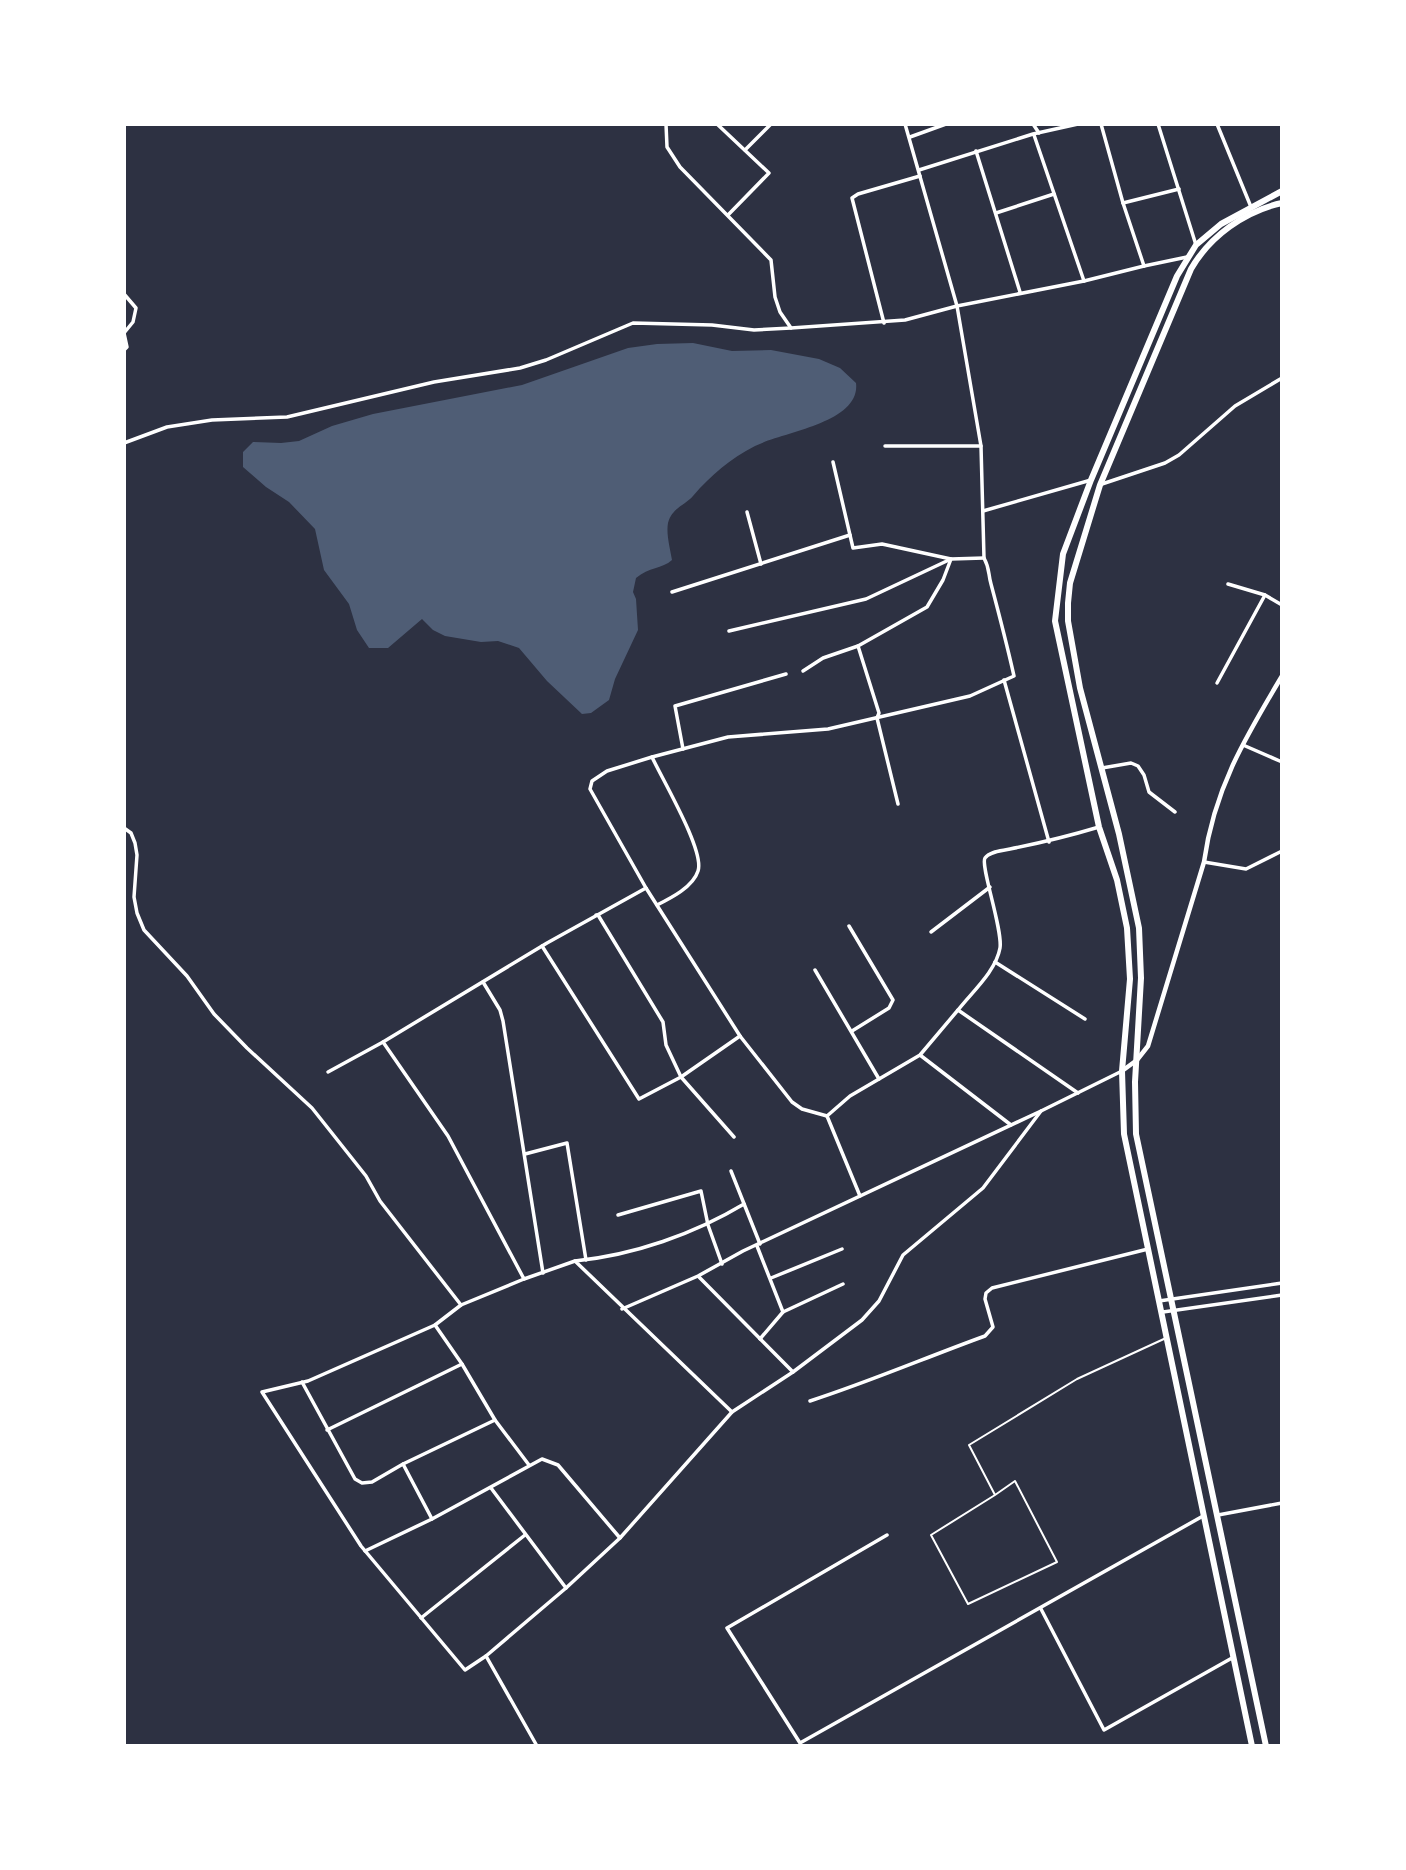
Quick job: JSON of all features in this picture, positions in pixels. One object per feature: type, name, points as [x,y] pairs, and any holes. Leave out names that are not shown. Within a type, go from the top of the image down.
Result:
[{"type":"highway","points":[[1251,1745],[1124,1135],[1122,1071],[1130,979],[1127,928],[1117,880],[1099,828],[1055,621],[1063,554],[1091,480],[1177,276],[1196,245],[1221,224],[1282,191]]},
{"type":"highway","points":[[1266,1746],[1136,1134],[1135,1082],[1141,978],[1139,928],[1119,834],[1080,688],[1068,621],[1068,603],[1070,583],[1100,485],[1178,297],[1198,257],[1219,235],[1250,214],[1282,203]]},
{"type":"street","points":[[666,124],[667,147],[680,167],[771,260],[775,298],[780,312],[791,328]]},
{"type":"street","points":[[717,124],[769,173],[728,215]]},
{"type":"street","points":[[745,150],[771,124]]},
{"type":"street","points":[[827,1116],[802,1109],[792,1102],[740,1036],[646,888],[590,789],[592,781],[607,771],[652,757],[728,737],[822,730],[877,718],[970,696],[1014,676],[985,558],[981,446],[957,306],[905,124]]},
{"type":"street","points":[[910,137],[946,124]]},
{"type":"street","points":[[1033,124],[1039,133]]},
{"type":"street","points":[[919,170],[1033,134],[1078,124]]},
{"type":"street","points":[[1101,124],[1144,266]]},
{"type":"street","points":[[1158,124],[1196,245]]},
{"type":"street","points":[[1217,124],[1251,206]]},
{"type":"street","points":[[1033,134],[1084,281]]},
{"type":"street","points":[[976,151],[1020,292]]},
{"type":"street","points":[[884,323],[852,198],[921,175]]},
{"type":"street","points":[[1123,203],[1179,189]]},
{"type":"street","points":[[996,213],[1054,194]]},
{"type":"street","points":[[124,443],[167,427],[212,420],[287,417],[433,382],[520,368],[546,360],[633,323],[712,325],[754,330],[884,323],[1188,257]]},
{"type":"street","points":[[124,294],[136,308],[133,323],[124,333],[127,347],[124,350]]},
{"type":"street","points":[[1100,485],[1165,463],[1179,455],[1235,406],[1282,378]]},
{"type":"street","points":[[885,446],[981,446]]},
{"type":"street","points":[[833,462],[853,548],[882,544],[951,559],[985,558]]},
{"type":"street","points":[[983,511],[1091,480]]},
{"type":"street","points":[[747,512],[761,564]]},
{"type":"street","points":[[672,592],[850,535]]},
{"type":"street","points":[[729,631],[866,599],[951,559]]},
{"type":"street","points":[[803,671],[823,658],[858,646],[927,607],[943,580],[951,559]]},
{"type":"street","points":[[1228,584],[1265,595],[1282,605]]},
{"type":"street","points":[[1217,683],[1265,595]]},
{"type":"street","points":[[858,646],[879,713],[877,718],[898,804]]},
{"type":"street","points":[[683,749],[675,706],[786,674]]},
{"type":"street","points":[[622,1309],[722,1265],[759,1244],[1041,1111],[1122,1071],[1137,1060],[1148,1046],[1204,862],[1208,836],[1222,787],[1242,745],[1282,676]]},
{"type":"street","points":[[1004,680],[1049,842]]},
{"type":"street","points":[[1275,688],[1282,692]]},
{"type":"street","points":[[1242,745],[1282,762]]},
{"type":"street","points":[[652,757],[693,837],[700,863],[698,873],[690,883],[657,906]]},
{"type":"street","points":[[1101,768],[1131,763],[1138,766],[1149,792],[1175,812]]},
{"type":"street","points":[[124,828],[135,843],[137,855],[134,897],[144,930],[187,976],[214,1014],[312,1108],[461,1305]]},
{"type":"street","points":[[827,1116],[850,1096],[920,1055],[995,962],[1000,946],[1000,933],[983,868],[986,856],[1099,828]]},
{"type":"street","points":[[1204,862],[1245,869],[1282,851]]},
{"type":"street","points":[[931,932],[990,887]]},
{"type":"street","points":[[328,1072],[646,888]]},
{"type":"street","points":[[594,916],[598,915],[663,1022],[666,1045],[681,1077],[734,1137]]},
{"type":"street","points":[[849,926],[893,1000],[889,1008],[852,1031]]},
{"type":"street","points":[[542,946],[639,1099],[681,1077],[740,1036]]},
{"type":"street","points":[[995,962],[1085,1019]]},
{"type":"street","points":[[815,971],[879,1079]]},
{"type":"street","points":[[483,982],[500,1010],[503,1021],[543,1273]]},
{"type":"street","points":[[958,1010],[1078,1093]]},
{"type":"street","points":[[383,1042],[448,1136],[524,1279]]},
{"type":"street","points":[[920,1055],[1011,1125]]},
{"type":"street","points":[[744,1205],[708,1225],[632,1249],[575,1261],[524,1279],[461,1305],[435,1325],[302,1382],[262,1392],[365,1551],[466,1670],[566,1588],[620,1538],[732,1412],[793,1372],[871,1311],[903,1255],[983,1188],[1041,1111]]},
{"type":"street","points":[[827,1116],[860,1197]]},
{"type":"street","points":[[525,1154],[567,1143],[586,1260]]},
{"type":"street","points":[[730,1171],[783,1312]]},
{"type":"street","points":[[618,1214],[701,1191],[704,1194],[708,1225],[722,1265]]},
{"type":"street","points":[[810,1401],[860,1385],[895,1369],[985,1336],[993,1327],[985,1299],[986,1293],[999,1285],[1148,1248]]},
{"type":"street","points":[[771,1278],[842,1249]]},
{"type":"street","points":[[575,1261],[732,1412]]},
{"type":"street","points":[[698,1276],[793,1372]]},
{"type":"street","points":[[760,1339],[783,1312],[843,1283]]},
{"type":"street","points":[[1159,1301],[1282,1283]]},
{"type":"street","points":[[1161,1312],[1282,1295]]},
{"type":"street","points":[[435,1325],[495,1420],[529,1465]]},
{"type":"street","points":[[327,1430],[462,1364]]},
{"type":"street","points":[[302,1382],[355,1479],[362,1483],[372,1482],[403,1464],[495,1420]]},
{"type":"street","points":[[365,1551],[432,1519],[542,1460],[558,1465],[620,1538]]},
{"type":"street","points":[[403,1464],[432,1519]]},
{"type":"street","points":[[491,1488],[566,1588]]},
{"type":"street","points":[[1215,1516],[1282,1503]]},
{"type":"street","points":[[887,1535],[727,1628],[801,1744],[1203,1516]]},
{"type":"street","points":[[421,1618],[525,1535]]},
{"type":"street","points":[[1040,1608],[1104,1730],[1234,1657]]},
{"type":"street","points":[[486,1656],[537,1746]]},
{"type":"lane","points":[[995,1495],[969,1445],[1077,1379],[1167,1337]]},
{"type":"lane","points":[[1015,1481],[1057,1562],[968,1604],[931,1535],[995,1495],[1015,1481]]},
{"type":"water","points":[[693,343],[732,351],[771,350],[819,359],[840,368],[856,383],[854,397],[846,408],[834,417],[755,446],[737,456],[672,514],[668,523],[668,541],[672,560],[636,578],[633,592],[638,630],[615,679],[609,700],[591,713],[582,714],[547,681],[519,648],[498,641],[481,642],[445,636],[433,630],[422,619],[388,648],[369,648],[357,630],[349,604],[324,570],[315,529],[289,502],[243,467],[243,452],[253,442],[299,441],[332,426],[373,414],[522,385],[628,348]]}]
